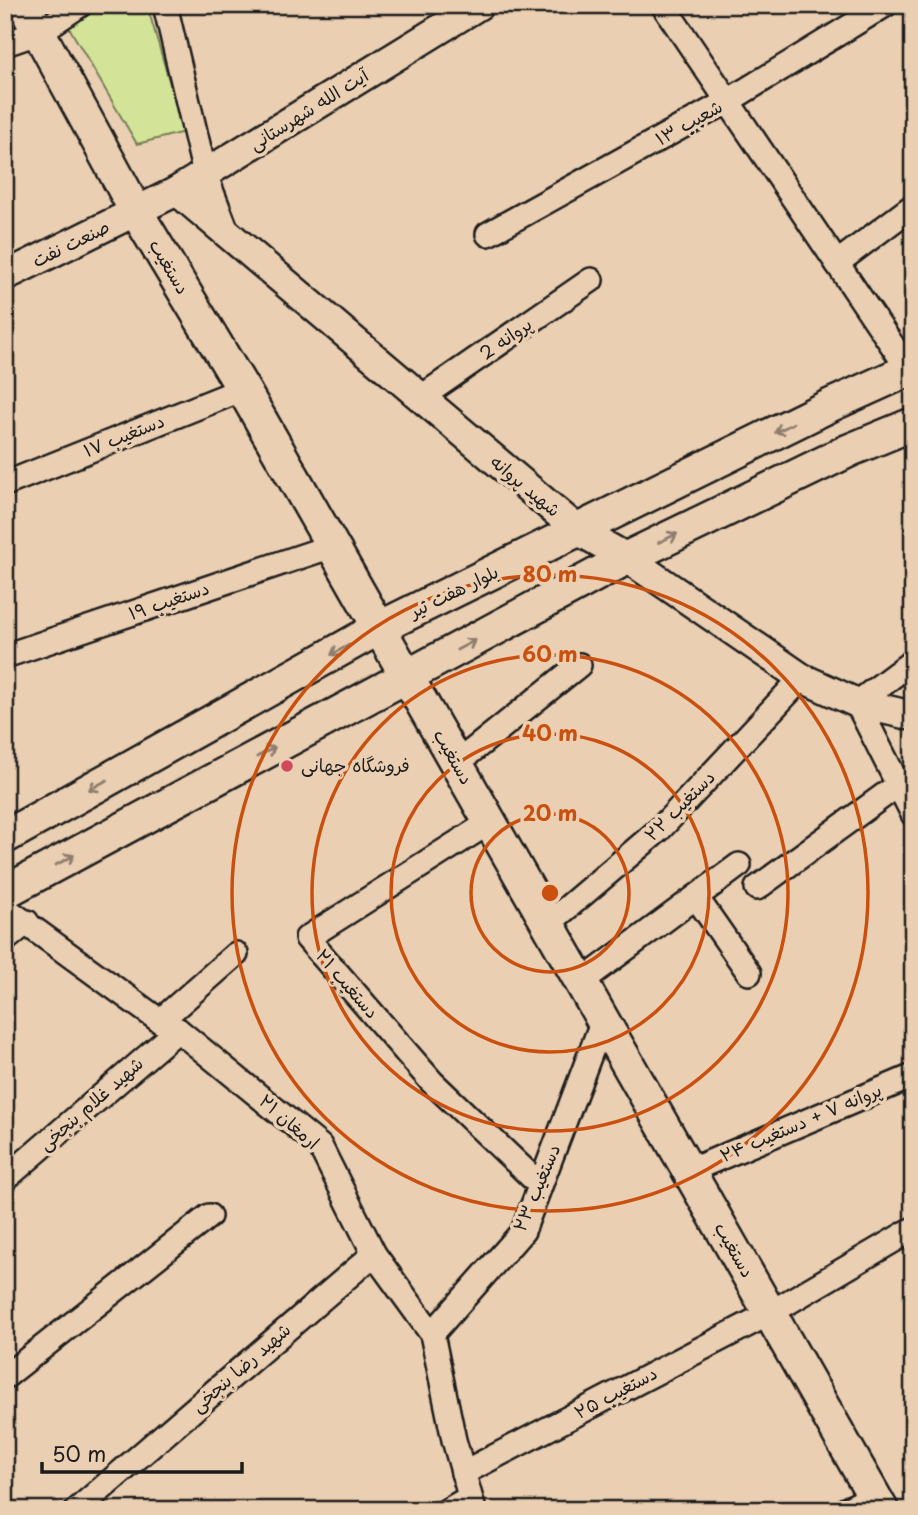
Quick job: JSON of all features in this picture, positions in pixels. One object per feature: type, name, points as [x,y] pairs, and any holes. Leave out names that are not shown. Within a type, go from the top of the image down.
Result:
[{"type":"main road","name":"دستغیب","points":[[24,5],[137,213],[243,389],[878,1503]]},
{"type":"main road","name":"بلوار هفت تیر","points":[[8,829],[146,758],[379,628],[831,405],[911,369]]},
{"type":"main road","points":[[831,405],[850,450]]},
{"type":"main road","points":[[5,892],[627,558],[850,450],[913,424]]},
{"type":"main road","points":[[146,758],[160,764],[170,774],[175,788],[173,802]]},
{"type":"street","points":[[5,44],[40,32],[80,5]]},
{"type":"street","points":[[165,5],[205,174],[229,237]]},
{"type":"street","name":"آیت الله شهرستانی","points":[[137,213],[479,5]]},
{"type":"street","points":[[663,5],[911,369]]},
{"type":"street","name":"شعیب ۱۳","points":[[488,234],[728,102],[885,5]]},
{"type":"street","name":"شهید پروانه","points":[[177,191],[579,531],[627,558],[802,678],[857,703],[913,716]]},
{"type":"street","points":[[837,264],[913,206]]},
{"type":"street","name":"صنعت نفت","points":[[5,276],[137,213]]},
{"type":"street","name":"پروانه 2","points":[[420,398],[591,280]]},
{"type":"street","name":"دستغیب ۱۷","points":[[5,484],[243,389]]},
{"type":"street","name":"دستغیب ۱۹","points":[[5,656],[332,546]]},
{"type":"street","points":[[913,661],[857,703],[913,814]]},
{"type":"street","points":[[457,764],[579,665]]},
{"type":"street","name":"دستغیب ۲۲","points":[[548,924],[660,828],[802,678]]},
{"type":"street","points":[[757,888],[898,785]]},
{"type":"street","name":"دستغیب ۲۱","points":[[490,822],[307,938],[432,1082],[540,1185]]},
{"type":"street","points":[[581,982],[739,865]]},
{"type":"street","points":[[696,897],[749,973]]},
{"type":"street","name":"ارمغان ۲۱","points":[[5,908],[169,1025],[320,1146],[374,1254],[432,1334],[471,1504]]},
{"type":"street","points":[[5,940],[27,922]]},
{"type":"street","name":"شهید غلام بنجخی","points":[[5,1179],[169,1025],[236,954]]},
{"type":"street","name":"دستغیب ۲۳","points":[[432,1334],[523,1231],[603,1020]]},
{"type":"street","name":"پروانه ۷ + دستغیب ۲۴","points":[[689,1171],[913,1076]]},
{"type":"street","points":[[5,1377],[209,1216]]},
{"type":"street","name":"دستغیب ۲۵","points":[[463,1473],[770,1312],[913,1229]]},
{"type":"street","name":"شهید رضا بنجخی","points":[[77,1510],[374,1254]]},
{"type":"street","points":[[845,1510],[878,1503]]},
{"type":"street","points":[[448,1510],[471,1504]]},
{"type":"green space","points":[[56,5],[147,5],[184,132],[137,144]]},
{"type":"place","name":"فروشگاه جهانی","points":[[287,766]]}]
